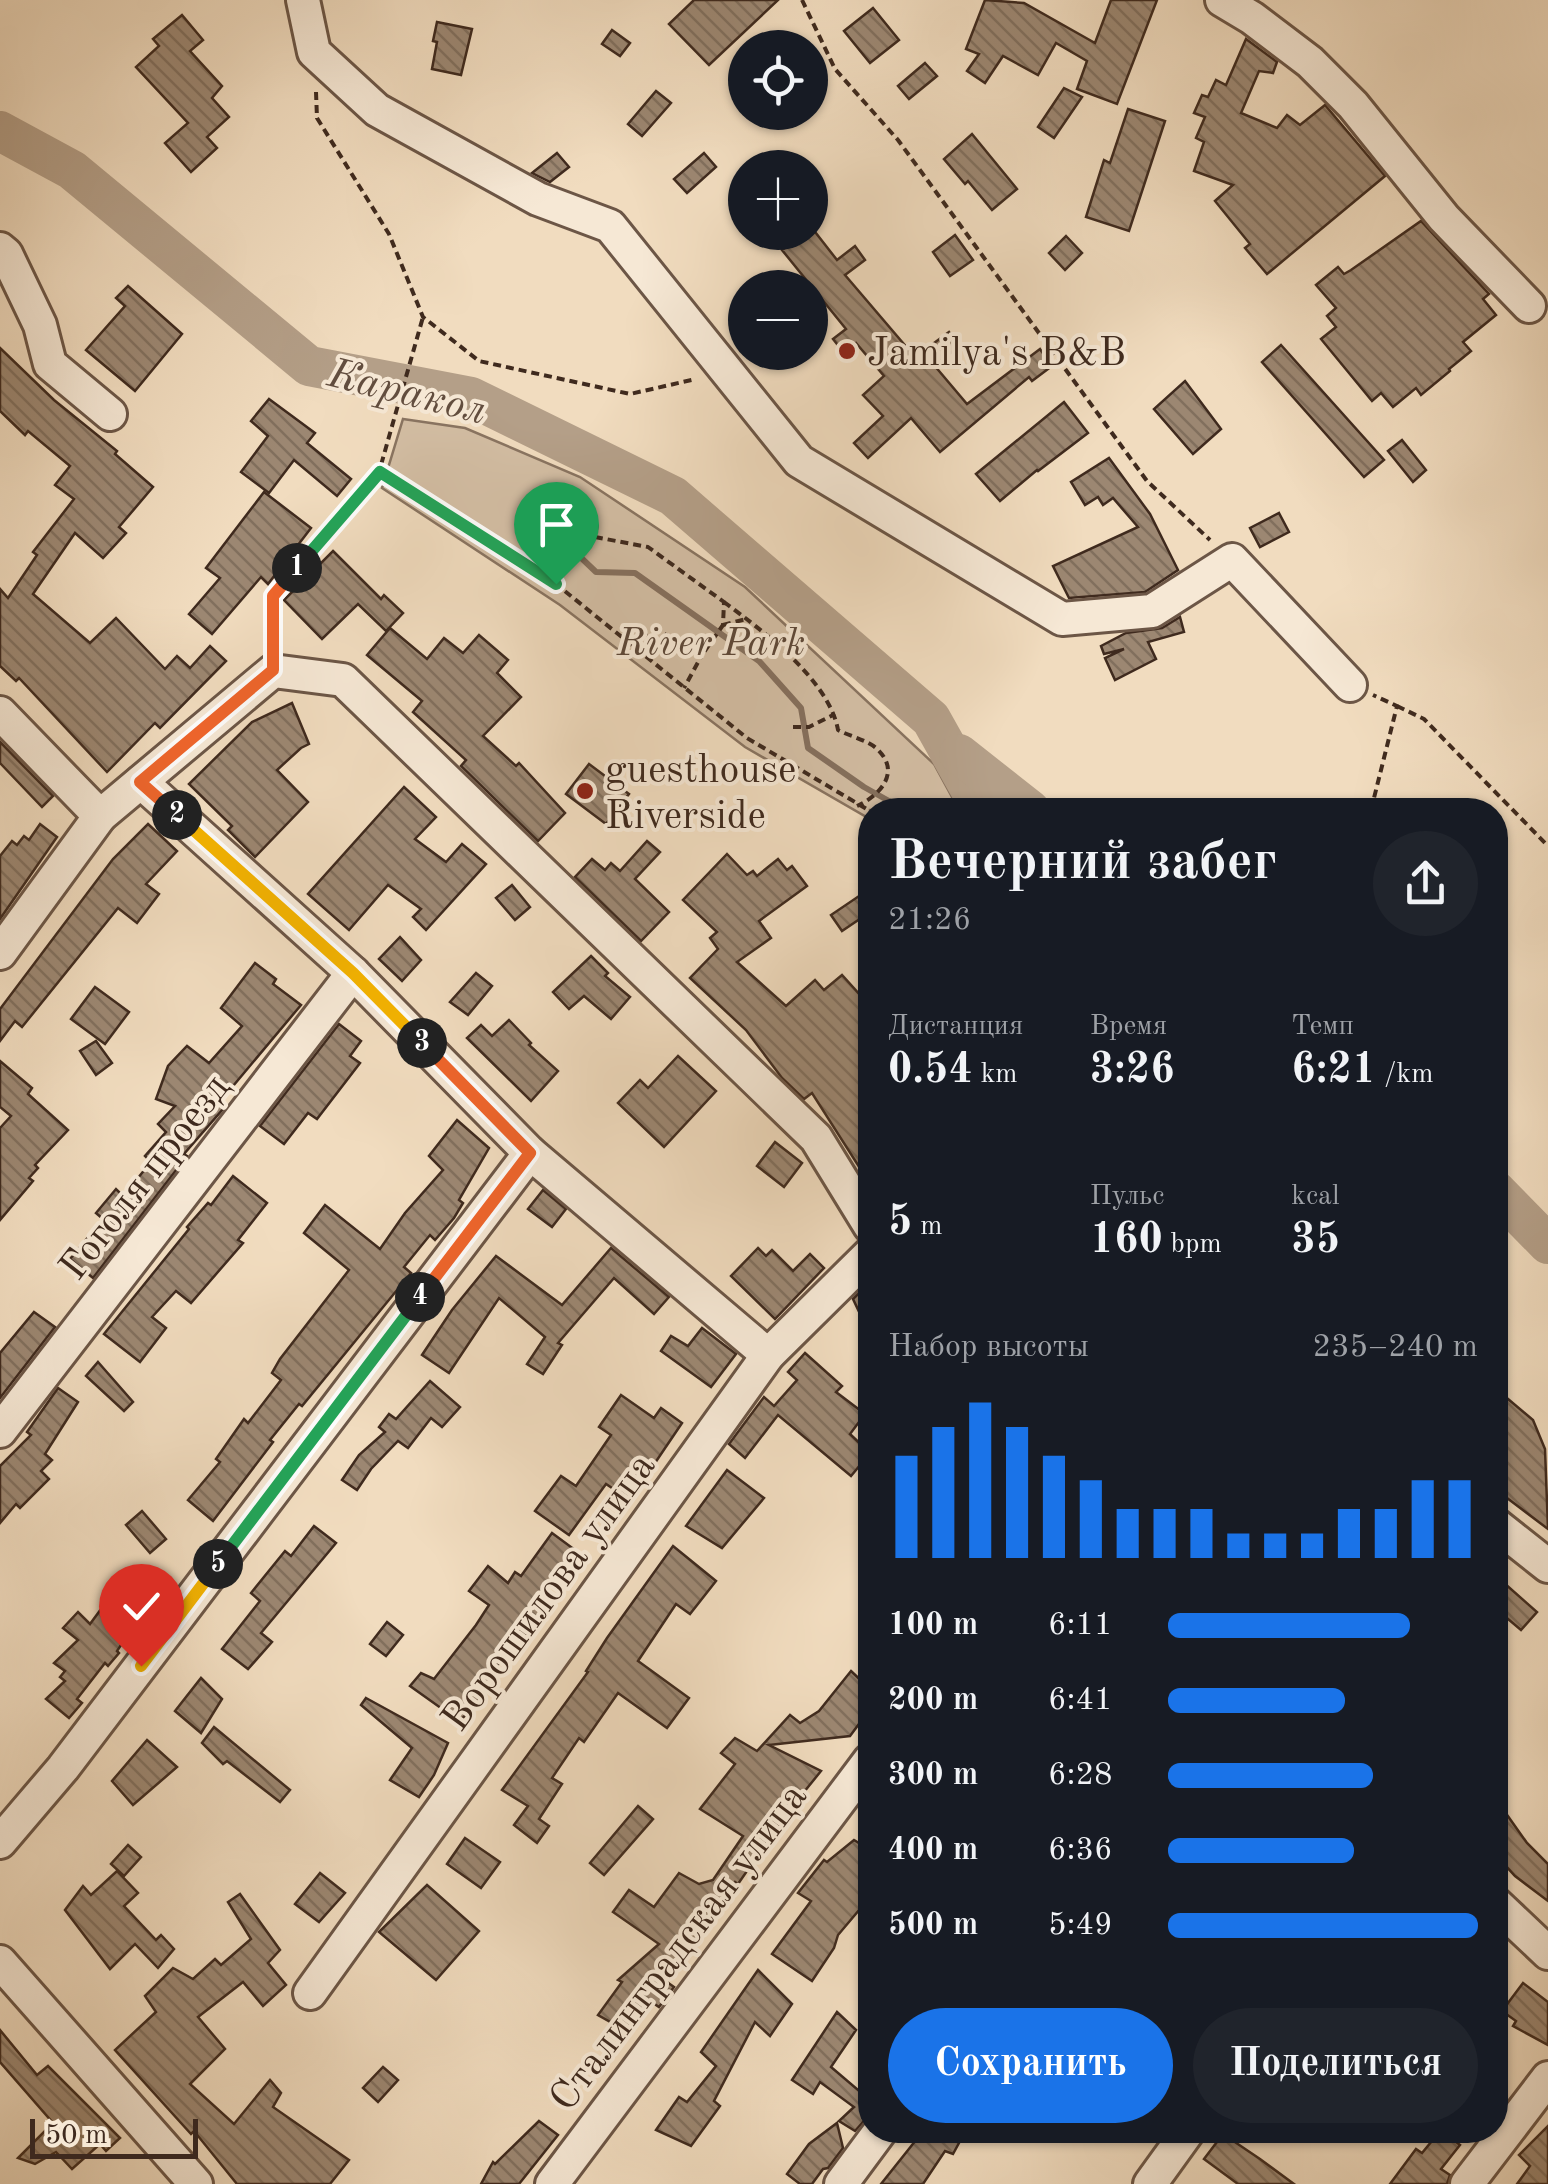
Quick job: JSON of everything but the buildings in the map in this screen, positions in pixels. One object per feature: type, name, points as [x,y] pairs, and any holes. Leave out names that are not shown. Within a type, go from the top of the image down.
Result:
[{"type":"street","points":[[303,0],[314,52],[377,110],[538,199],[610,226],[800,461],[1062,619],[1152,611],[1232,560],[1350,685]]},
{"type":"street","points":[[1222,0],[1310,62],[1353,105],[1444,218],[1529,306]]},
{"type":"street","points":[[0,249],[40,325],[50,364],[110,414]]},
{"type":"street","points":[[0,952],[100,816],[273,670],[343,680],[816,1138],[858,1206]]},
{"type":"street","points":[[0,712],[100,816]]},
{"type":"street","points":[[140,782],[353,973],[530,1153],[768,1355]]},
{"type":"street","name":"Гоголя проезд","points":[[0,1431],[353,973]]},
{"type":"street","points":[[0,1842],[63,1768],[530,1153]]},
{"type":"street","name":"Ворошилова улица","points":[[310,1992],[768,1355],[858,1266]]},
{"type":"street","points":[[1508,1534],[1548,1566]]},
{"type":"street","name":"Сталинградская улица","points":[[552,2184],[858,1776]]},
{"type":"street","points":[[1508,1915],[1548,1953]]},
{"type":"street","points":[[0,1962],[180,2178]]},
{"type":"street","points":[[1508,2130],[1548,2078]]},
{"type":"street","points":[[841,2184],[871,2143]]},
{"type":"street","points":[[1150,2184],[1180,2143]]},
{"type":"street","points":[[1467,2184],[1498,2143]]},
{"type":"path","points":[[802,0],[835,69],[898,140],[1147,481],[1232,560]]},
{"type":"path","points":[[314,52],[317,118],[389,234],[423,318],[479,361],[630,394],[696,379],[717,359]]},
{"type":"path","points":[[273,670],[273,596],[380,472],[423,318]]},
{"type":"path","points":[[380,472],[556,584],[747,738],[857,806]]},
{"type":"path","points":[[597,524],[595,538],[648,547],[776,640],[830,706],[838,730],[874,745],[880,754],[887,769],[885,786],[873,798]]},
{"type":"path","points":[[684,688],[723,625],[724,602]]},
{"type":"path","points":[[723,625],[746,619]]},
{"type":"path","points":[[628,642],[659,631],[702,655]]},
{"type":"path","points":[[1350,685],[1424,719],[1501,798]]},
{"type":"path","points":[[820,722],[830,706]]},
{"type":"path","points":[[1375,798],[1397,706]]},
{"type":"path","points":[[793,726],[809,727],[835,714]]},
{"type":"path","points":[[1508,805],[1548,846]]},
{"type":"green space","name":"River Park","points":[[403,419],[465,428],[580,477],[745,587],[934,764],[952,798],[858,798],[858,812],[745,747],[560,605],[382,488]]},
{"type":"waterway","name":"Каракол","points":[[0,131],[72,170],[309,366],[471,397],[673,496],[931,719],[975,798]]},
{"type":"waterway","points":[[529,526],[574,551],[596,572],[635,573],[759,661],[801,708],[808,748],[884,798]]},
{"type":"waterway","points":[[959,754],[1015,798]]},
{"type":"waterway","name":"Каракол","points":[[1508,1203],[1548,1244]]},
{"type":"place","name":"Jamilya's B&B","points":[[847,351]]},
{"type":"place","name":"guesthouse Riverside","points":[[585,791]]},
{"type":"route","points":[[141,1666],[530,1153],[353,973],[140,782],[273,670],[273,596],[380,472],[556,584]]}]
